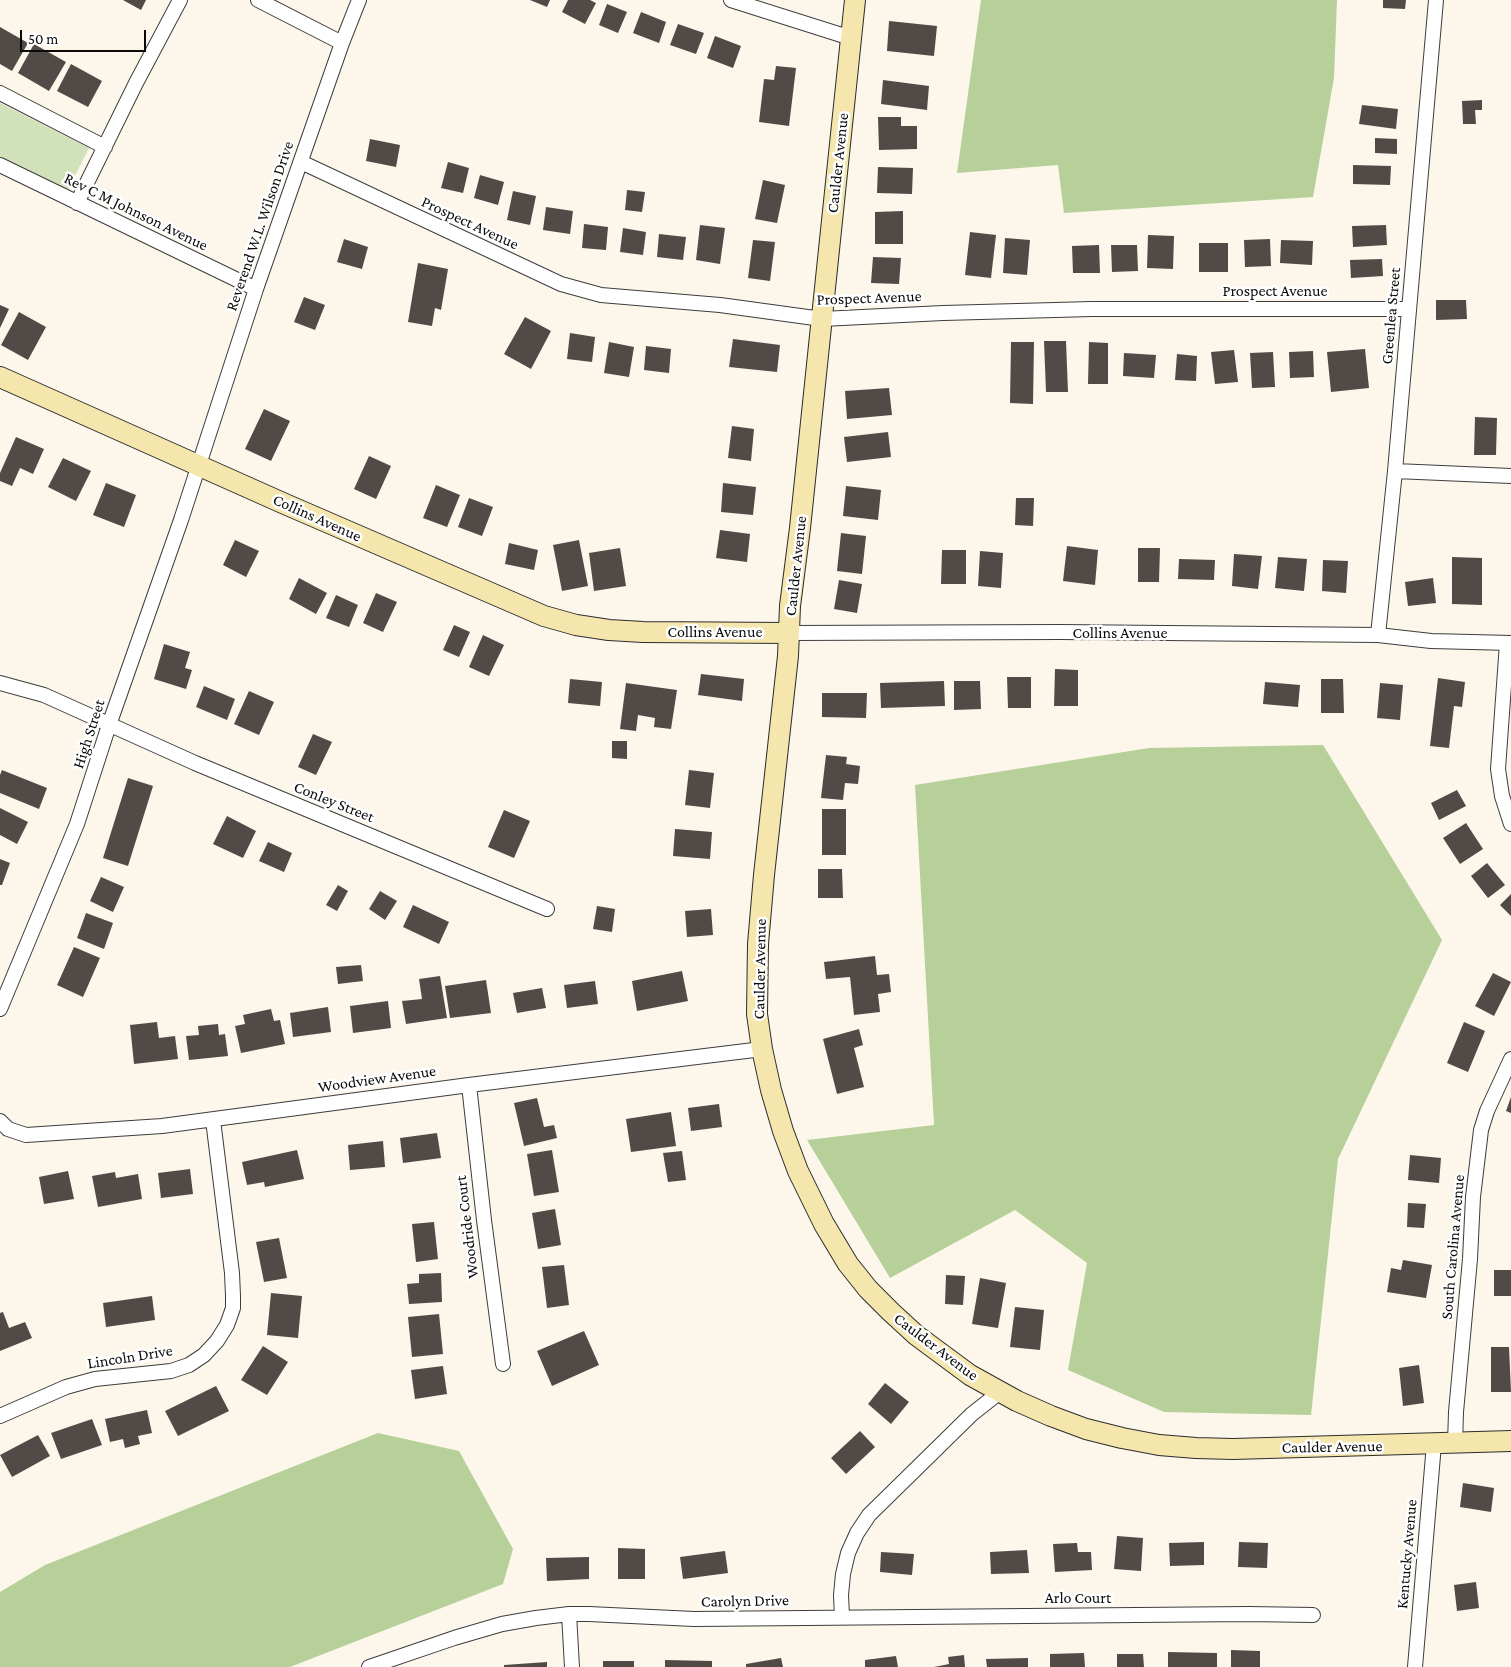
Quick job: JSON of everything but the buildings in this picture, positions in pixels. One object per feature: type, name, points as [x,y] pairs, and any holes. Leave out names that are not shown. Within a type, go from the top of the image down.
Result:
[{"type":"street","points":[[77,203],[136,83],[180,0]]},
{"type":"street","points":[[258,0],[342,43]]},
{"type":"street","name":"Reverend W.L. Wilson Drive","points":[[199,465],[256,289],[342,43],[359,0]]},
{"type":"street","points":[[731,0],[851,38]]},
{"type":"street","name":"Caulder Avenue","points":[[855,0],[800,528],[790,606],[788,656],[758,944],[757,1014],[762,1049],[773,1098],[798,1171],[824,1224],[848,1264],[890,1312],[949,1361],[1000,1392],[1051,1416],[1086,1429],[1122,1438],[1159,1445],[1196,1448],[1234,1449],[1511,1441]]},
{"type":"street","name":"Greenlea Street","points":[[1378,635],[1395,471],[1436,0]]},
{"type":"street","points":[[0,93],[105,147]]},
{"type":"street","name":"Prospect Avenue","points":[[301,162],[561,284],[581,291],[622,298],[720,305],[822,319],[943,313],[1092,309],[1408,309]]},
{"type":"street","name":"Rev C M Johnson Avenue","points":[[0,165],[256,289]]},
{"type":"street","name":"Collins Avenue","points":[[0,377],[303,512],[544,616],[576,625],[609,630],[643,632],[1070,632],[1378,635],[1431,641],[1509,643]]},
{"type":"street","name":"High Street","points":[[0,1008],[77,824],[109,725],[199,465]]},
{"type":"street","points":[[1395,471],[1511,476]]},
{"type":"street","points":[[1509,643],[1498,769],[1502,796],[1511,824]]},
{"type":"street","name":"Conley Street","points":[[0,683],[44,696],[204,767],[548,909]]},
{"type":"street","name":"Woodview Avenue","points":[[0,1121],[8,1129],[17,1133],[35,1135],[162,1126],[274,1110],[762,1049]]},
{"type":"street","name":"South Carolina Avenue","points":[[1455,1444],[1456,1412],[1470,1259],[1473,1197],[1481,1130],[1486,1111],[1511,1059]]},
{"type":"street","name":"Woodride Court","points":[[469,1085],[502,1364]]},
{"type":"street","name":"Lincoln Drive","points":[[0,1416],[66,1387],[95,1379],[171,1371],[189,1365],[204,1355],[217,1341],[227,1325],[233,1308],[233,1296],[232,1273],[213,1120]]},
{"type":"street","points":[[842,1617],[843,1574],[848,1553],[857,1533],[869,1515],[972,1414],[1000,1392]]},
{"type":"street","name":"Kentucky Avenue","points":[[1415,1667],[1434,1444]]},
{"type":"street","points":[[569,1614],[572,1667]]},
{"type":"street","name":"Carolyn Drive","points":[[369,1667],[438,1643],[502,1624],[569,1614],[694,1619],[842,1617]]},
{"type":"street","name":"Arlo Court","points":[[842,1617],[1313,1615]]},
{"type":"green space","points":[[981,0],[1337,0],[1334,78],[1313,197],[1064,213],[1058,165],[957,173]]},
{"type":"green space","points":[[0,103],[89,148],[67,191],[0,157]]},
{"type":"green space","points":[[1323,745],[1442,940],[1338,1159],[1311,1415],[1164,1412],[1068,1370],[1087,1263],[1015,1210],[890,1278],[807,1140],[934,1125],[915,785],[1149,748]]},
{"type":"green space","points":[[378,1433],[459,1451],[513,1549],[503,1584],[290,1667],[0,1667],[0,1592],[45,1565]]}]
